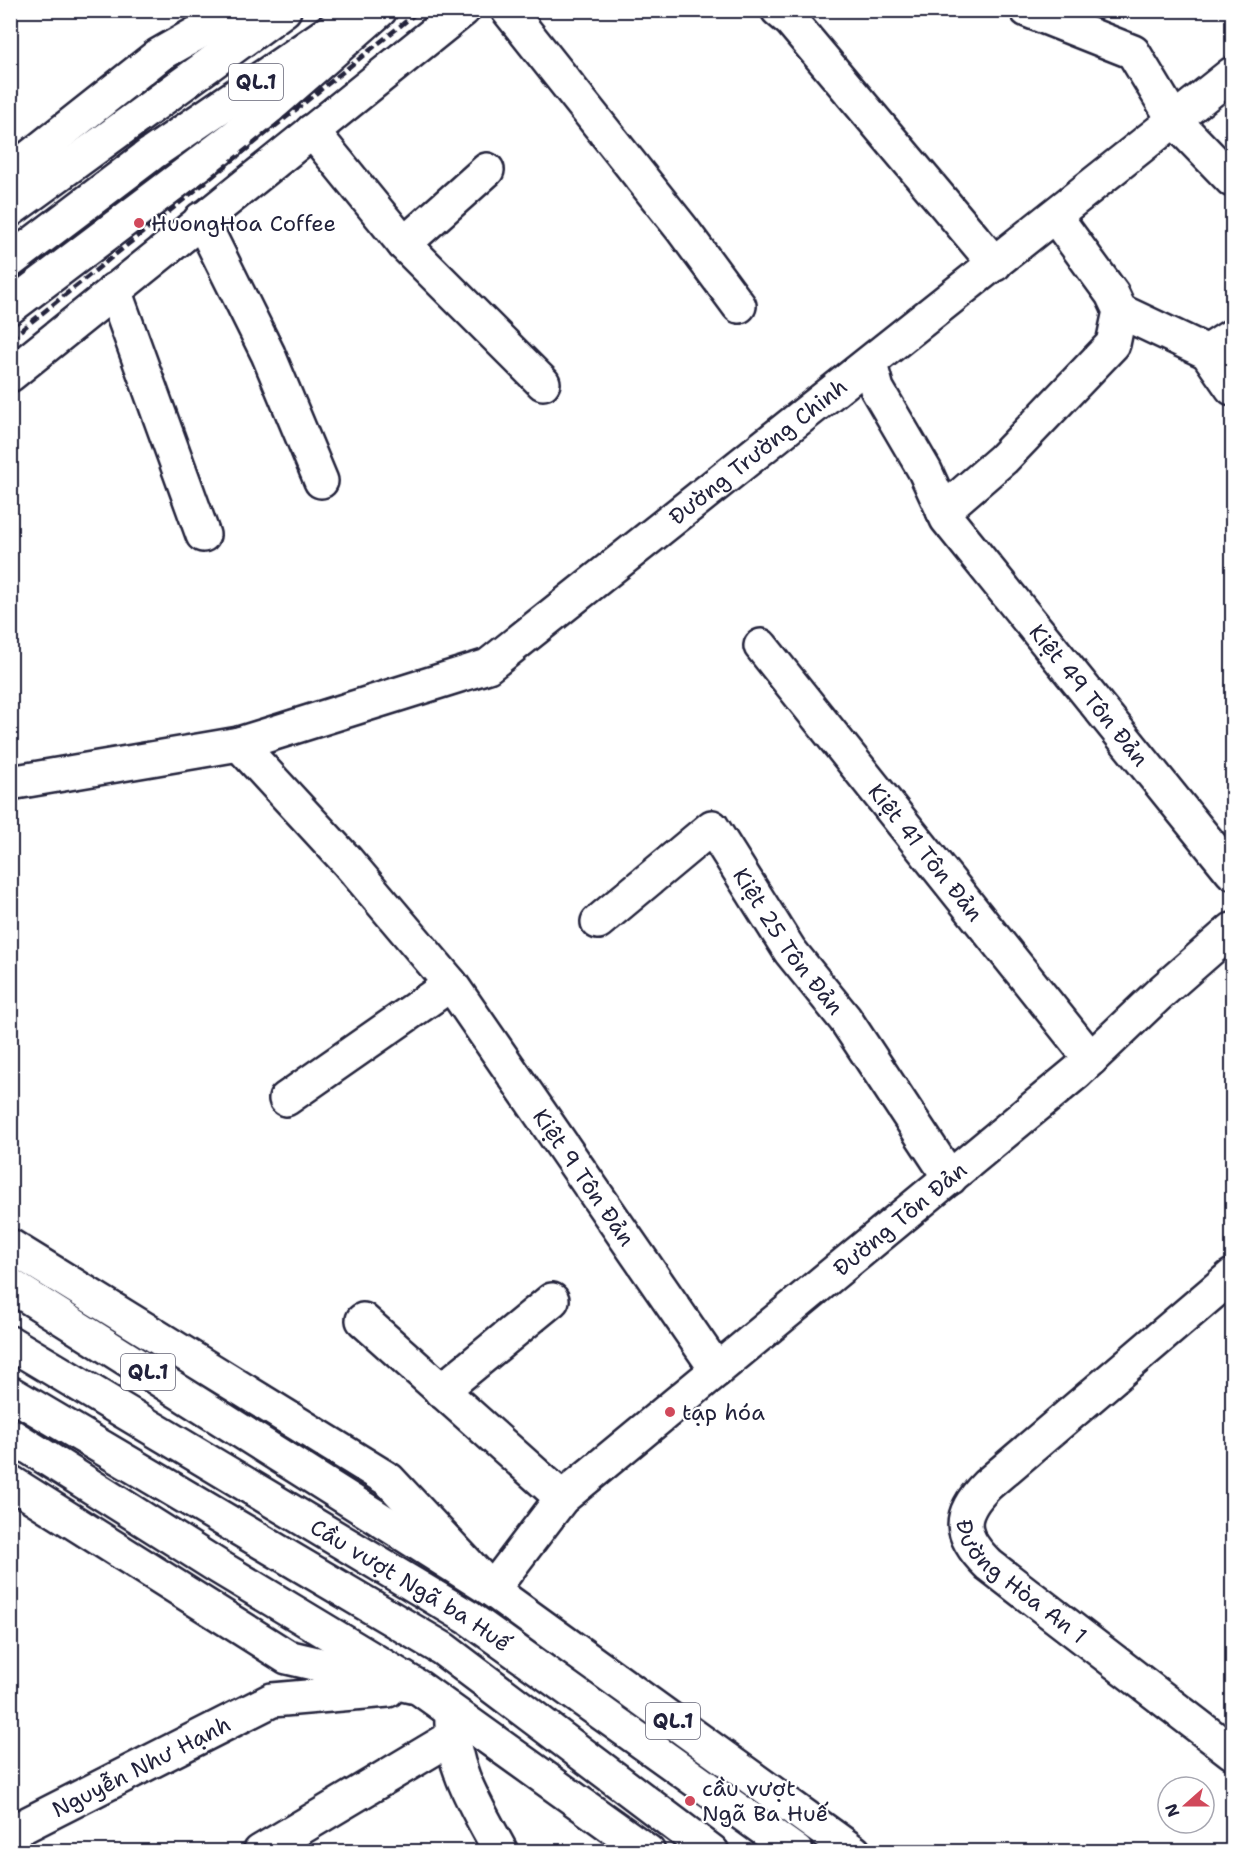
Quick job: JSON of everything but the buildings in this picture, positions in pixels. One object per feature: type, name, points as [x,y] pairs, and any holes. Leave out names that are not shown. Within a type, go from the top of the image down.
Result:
[{"type":"main road","points":[[10,173],[159,55],[238,10]]},
{"type":"main road","name":"QL.1","points":[[10,210],[284,10]]},
{"type":"main road","name":"QL.1","points":[[10,261],[152,154],[361,10]]},
{"type":"main road","points":[[10,307],[237,136],[380,10]]},
{"type":"main road","points":[[10,375],[463,10]]},
{"type":"main road","points":[[508,10],[682,229],[739,306]]},
{"type":"main road","points":[[778,10],[791,21],[995,264]]},
{"type":"main road","points":[[1027,10],[1133,52],[1174,120],[1232,177]]},
{"type":"main road","name":"Đường Trường Chinh","points":[[10,783],[239,744],[488,666],[1233,74]]},
{"type":"main road","points":[[312,130],[404,244],[543,383]]},
{"type":"main road","points":[[404,244],[487,170]]},
{"type":"main road","points":[[945,515],[1003,459],[1113,344],[1120,311],[1112,294],[1055,216]]},
{"type":"main road","points":[[201,219],[268,354],[321,481]]},
{"type":"main road","points":[[114,290],[202,535]]},
{"type":"main road","points":[[1120,311],[1220,344],[1233,388]]},
{"type":"main road","name":"Kiệt 49 Tôn Đản","points":[[870,364],[877,389],[925,471],[945,515],[1233,872]]},
{"type":"main road","name":"Kiệt 41 Tôn Đản","points":[[760,646],[1091,1059]]},
{"type":"main road","name":"Kiệt 9 Tôn Đản","points":[[239,744],[347,861],[451,984],[717,1370]]},
{"type":"main road","name":"Kiệt 25 Tôn Đản","points":[[598,922],[712,827],[790,951],[845,1019],[950,1178]]},
{"type":"main road","name":"Đường Tôn Đản","points":[[492,1590],[562,1498],[1091,1059],[1159,994],[1233,930]]},
{"type":"main road","points":[[286,1099],[451,984]]},
{"type":"main road","points":[[10,1246],[389,1480],[492,1590]]},
{"type":"main road","name":"Đường Hòa An 1","points":[[1233,1276],[987,1485],[966,1510],[964,1521],[974,1550],[989,1565],[1233,1752]]},
{"type":"main road","name":"Cầu vượt Ngã ba Huế","points":[[10,1285],[492,1590]]},
{"type":"main road","points":[[441,1391],[552,1300]]},
{"type":"main road","points":[[363,1320],[562,1498]]},
{"type":"main road","name":"Cầu vượt Ngã ba Huế","points":[[10,1342],[469,1618],[796,1851]]},
{"type":"main road","name":"Cầu vượt Ngã ba Huế","points":[[10,1393],[443,1648],[712,1851]]},
{"type":"main road","points":[[10,1435],[219,1567],[418,1687],[452,1725],[648,1851]]},
{"type":"main road","points":[[10,1482],[287,1657],[418,1687]]},
{"type":"main road","name":"QL.1","points":[[492,1590],[854,1851]]},
{"type":"main road","name":"Nguyễn Như Hạnh","points":[[10,1833],[272,1701],[418,1687]]},
{"type":"main road","points":[[260,1851],[452,1725]]},
{"type":"main road","points":[[452,1725],[462,1777],[501,1851]]},
{"type":"railway","points":[[10,339],[420,10]]},
{"type":"place","name":"HuongHoa Coffee","points":[[139,223]]},
{"type":"place","name":"tạp hóa","points":[[670,1412]]},
{"type":"place","name":"cầu vượt Ngã Ba Huế","points":[[690,1801]]}]
